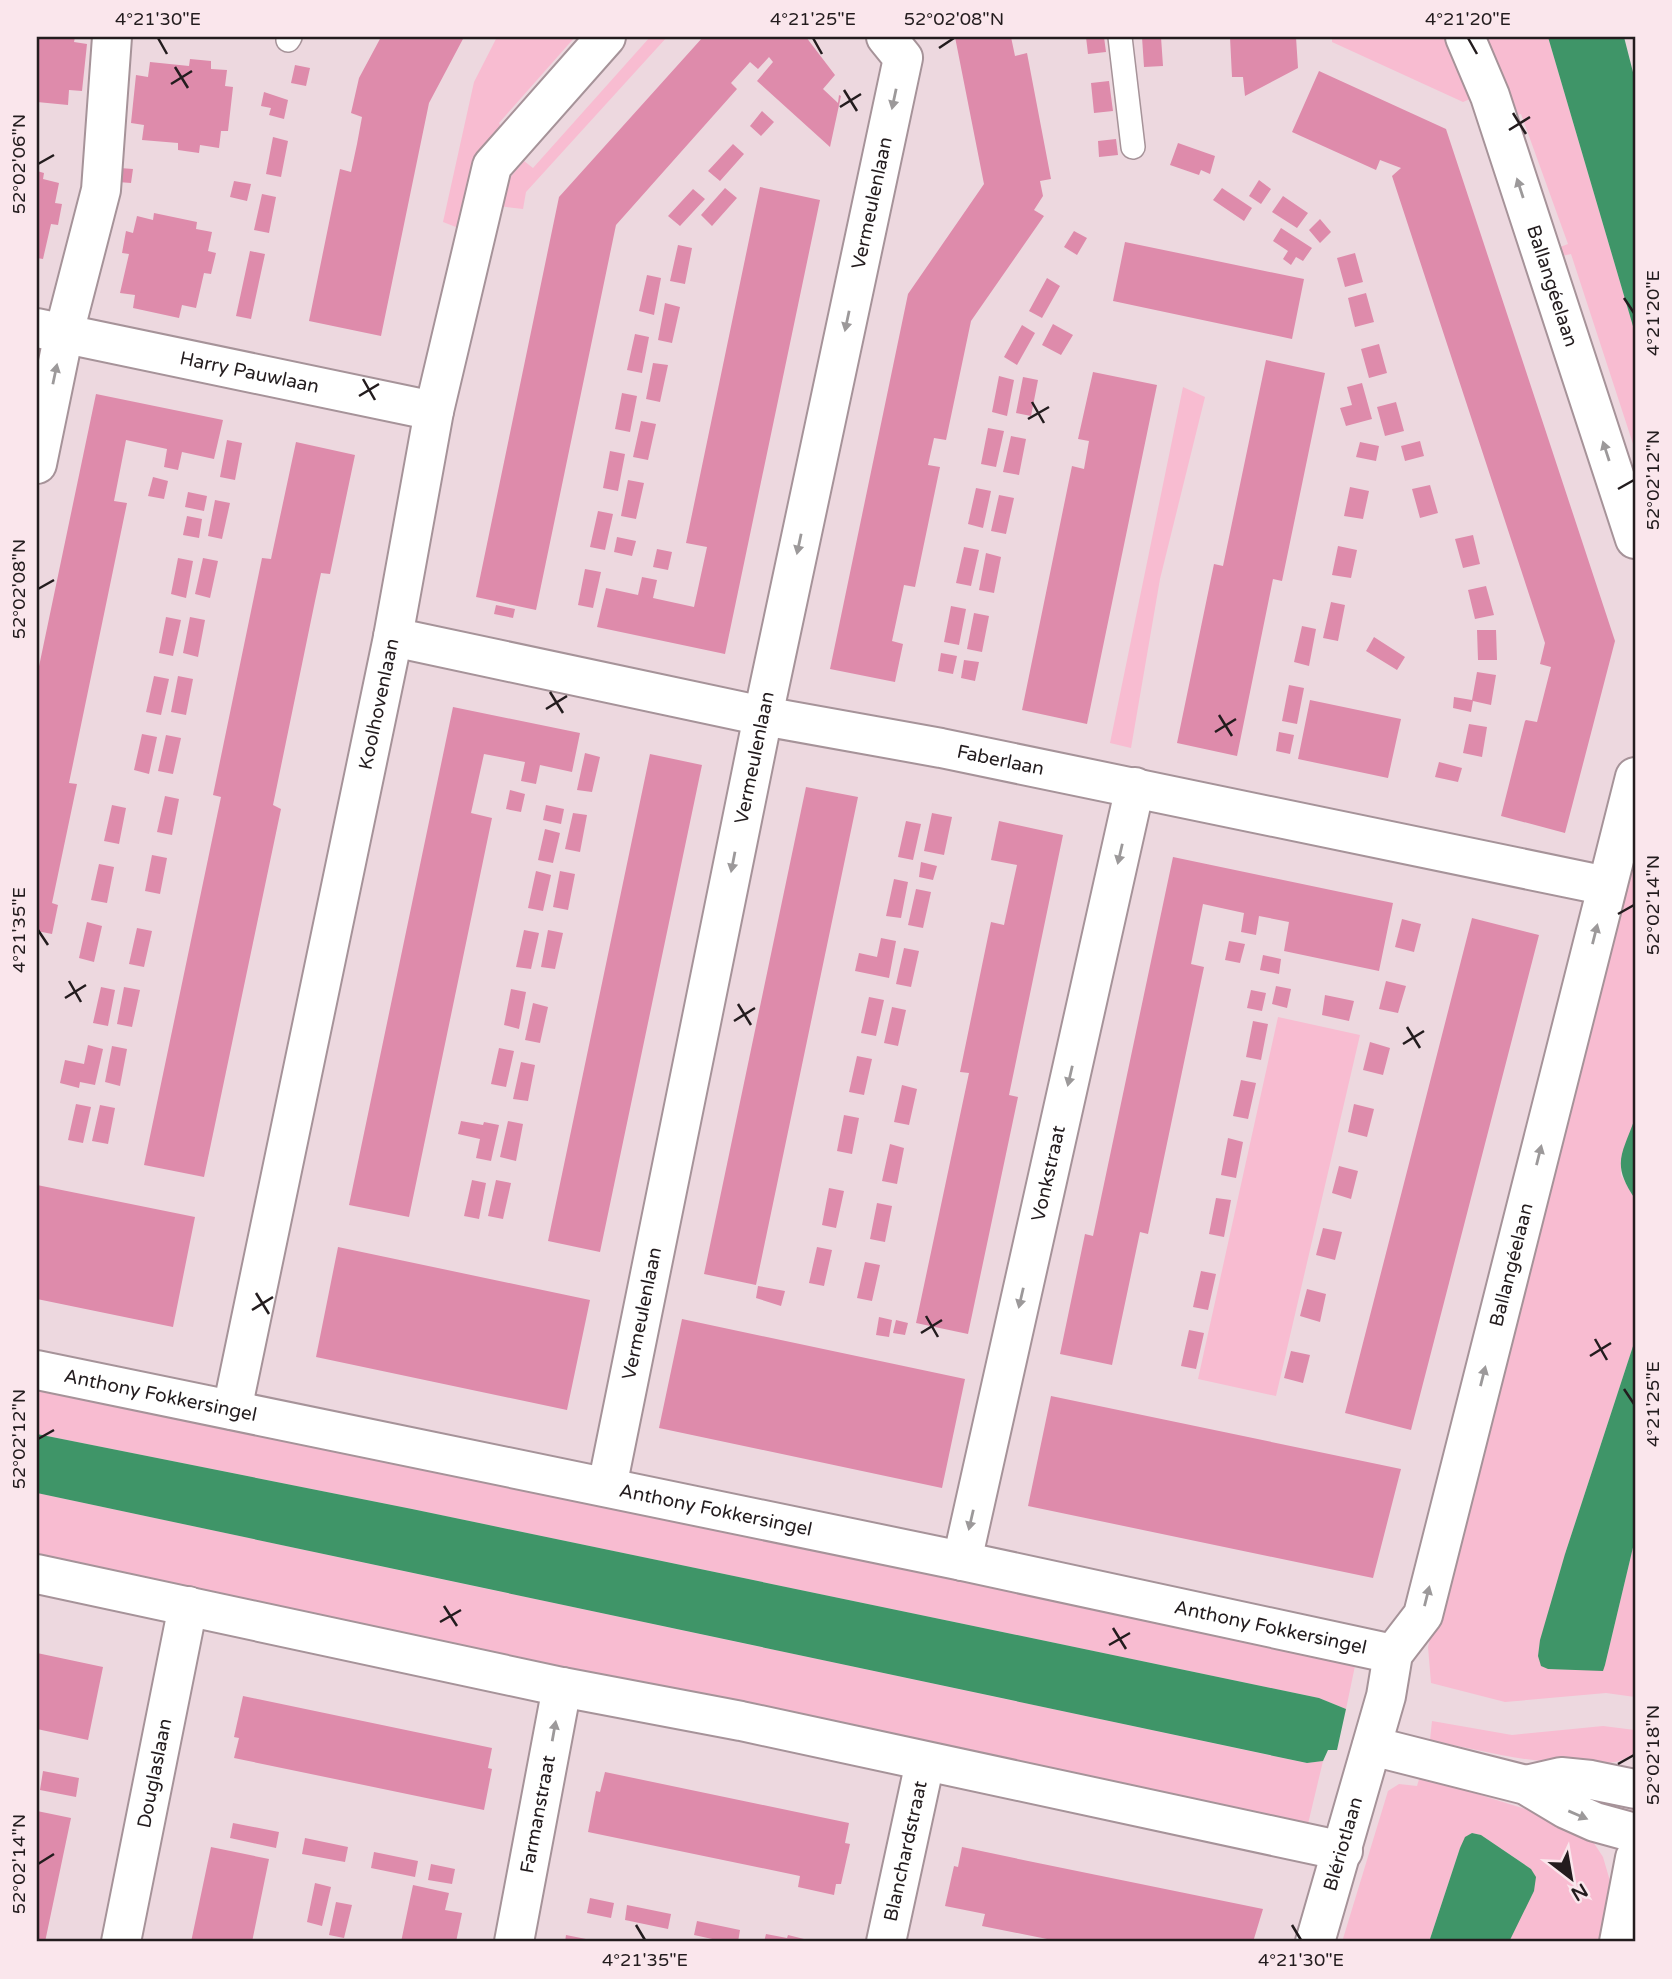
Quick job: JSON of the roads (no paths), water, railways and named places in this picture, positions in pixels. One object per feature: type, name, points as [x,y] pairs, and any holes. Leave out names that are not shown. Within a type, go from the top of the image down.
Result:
[{"type":"street","points":[[37,464],[50,331],[101,190],[112,37]]},
{"type":"street","name":"Koolhovenlaan","points":[[232,1410],[393,637],[434,411],[492,166],[606,37]]},
{"type":"street","name":"Vermeulenlaan","points":[[607,1487],[763,716],[902,58],[886,37]]},
{"type":"street","name":"Ballangéelaan","points":[[1465,37],[1490,96],[1635,539]]},
{"type":"street","name":"Harry Pauwlaan","points":[[50,331],[434,411]]},
{"type":"street","name":"Faberlaan","points":[[393,637],[763,716],[1135,787],[1607,886]]},
{"type":"street","name":"Ballangéelaan","points":[[1372,1746],[1394,1654],[1423,1615],[1635,777]]},
{"type":"street","name":"Vonkstraat","points":[[961,1561],[1135,787]]},
{"type":"street","name":"Anthony Fokkersingel","points":[[37,1370],[961,1561],[1394,1654]]},
{"type":"street","points":[[37,1574],[562,1687],[741,1721],[1343,1851]]},
{"type":"street","name":"Douglaslaan","points":[[121,1942],[188,1606]]},
{"type":"street","name":"Farmanstraat","points":[[514,1942],[562,1687]]},
{"type":"street","points":[[1372,1746],[1525,1785],[1566,1810],[1595,1822],[1635,1833]]},
{"type":"street","name":"Blériotlaan","points":[[1315,1942],[1372,1746]]},
{"type":"street","name":"Blanchardstraat","points":[[886,1942],[925,1762]]},
{"type":"street","points":[[1525,1785],[1561,1777],[1635,1789]]},
{"type":"street","points":[[1619,1942],[1635,1858]]},
{"type":"lane","points":[[1120,37],[1133,148]]}]
